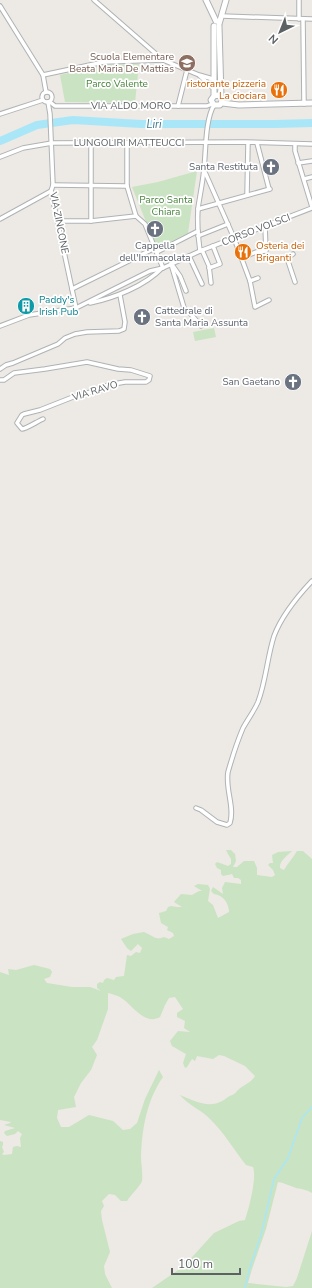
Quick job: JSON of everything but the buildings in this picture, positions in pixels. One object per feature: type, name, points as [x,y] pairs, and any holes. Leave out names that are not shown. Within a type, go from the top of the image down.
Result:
[{"type":"main road","points":[[206,0],[216,23],[222,103]]},
{"type":"main road","points":[[226,0],[222,14],[216,23],[213,104],[218,106],[222,103],[239,105],[312,103]]},
{"type":"main road","points":[[213,79],[218,81],[221,86]]},
{"type":"main road","points":[[214,96],[217,95],[221,97]]},
{"type":"street","points":[[94,0],[164,60],[199,75],[213,79]]},
{"type":"street","points":[[299,0],[304,104]]},
{"type":"street","points":[[0,6],[43,75],[46,92]]},
{"type":"street","points":[[222,14],[312,19]]},
{"type":"street","points":[[43,75],[104,62],[164,60]]},
{"type":"street","points":[[178,106],[187,70]]},
{"type":"street","points":[[199,75],[213,88]]},
{"type":"street","points":[[43,100],[42,95],[46,92]]},
{"type":"street","points":[[0,114],[43,100],[49,102],[52,99],[52,95],[46,92]]},
{"type":"street","name":"VIA ALDO MORO","points":[[49,102],[55,106],[209,106],[213,104]]},
{"type":"street","name":"VIA ZINCONE","points":[[49,102],[53,185],[51,191],[76,308]]},
{"type":"street","points":[[211,283],[209,268],[201,250],[198,236],[198,209],[210,113],[213,104]]},
{"type":"street","name":"LUNGOLIRI MATTEUCCI","points":[[0,157],[23,148],[52,143],[91,144],[206,142],[312,144]]},
{"type":"street","points":[[128,143],[127,186],[136,216],[145,224],[163,268]]},
{"type":"street","points":[[247,195],[248,143]]},
{"type":"street","points":[[198,209],[269,189],[257,143]]},
{"type":"street","points":[[91,144],[91,221]]},
{"type":"street","points":[[295,144],[294,151],[312,208]]},
{"type":"street","points":[[298,163],[312,161]]},
{"type":"street","points":[[204,170],[234,238],[250,281],[255,307],[269,300]]},
{"type":"street","points":[[304,179],[312,177]]},
{"type":"street","points":[[53,185],[127,186]]},
{"type":"street","points":[[0,219],[51,191]]},
{"type":"street","name":"CORSO VOLSCI","points":[[163,268],[201,250],[312,208]]},
{"type":"street","points":[[57,221],[91,221],[136,216]]},
{"type":"street","points":[[198,236],[228,224]]},
{"type":"street","points":[[241,258],[256,252],[266,251],[265,226]]},
{"type":"street","points":[[72,289],[198,231]]},
{"type":"street","points":[[209,268],[220,264],[213,246]]},
{"type":"street","points":[[293,254],[287,258],[295,282]]},
{"type":"street","points":[[189,256],[202,284]]},
{"type":"street","points":[[172,264],[180,276],[186,291]]},
{"type":"street","points":[[172,264],[185,311],[189,312],[201,326]]},
{"type":"street","points":[[85,303],[120,295],[154,277],[163,268]]},
{"type":"street","points":[[0,326],[29,315],[76,308],[150,271],[163,268]]},
{"type":"street","points":[[250,281],[258,278]]},
{"type":"street","points":[[0,369],[6,365],[58,344],[65,338],[75,334],[119,331],[124,329],[125,322],[120,295]]},
{"type":"street","name":"VIA RAVO","points":[[0,380],[4,380],[14,373],[88,362],[118,369],[131,370],[150,376],[149,380],[146,382],[125,382],[108,385],[98,390],[73,397],[40,410],[26,413],[22,415],[17,422],[22,429],[25,429],[43,419]]},
{"type":"street","points":[[196,808],[202,810],[217,822],[227,825],[230,823],[232,817],[227,785],[228,772],[243,729],[258,702],[274,637],[280,623],[292,604],[312,582]]},
{"type":"green space","name":"Parco Valente","points":[[139,64],[135,103],[65,102],[60,75],[104,65]]},
{"type":"green space","name":"Parco Santa Chiara","points":[[197,171],[188,233],[160,247],[155,244],[132,187],[158,182]]},
{"type":"green space","points":[[214,328],[216,337],[195,341],[193,332]]},
{"type":"green space","points":[[226,850],[231,850],[235,854],[236,861],[233,867],[237,867],[244,861],[254,861],[257,868],[257,875],[272,877],[275,875],[273,870],[268,865],[273,863],[272,855],[278,852],[292,851],[280,865],[280,868],[284,870],[297,851],[303,851],[312,859],[312,1193],[278,1182],[266,1229],[248,1283],[286,1287],[293,1286],[312,1231],[312,1288],[152,1288],[184,1266],[214,1233],[239,1221],[245,1220],[253,1185],[253,1167],[246,1165],[224,1135],[209,1118],[180,1095],[200,1103],[215,1104],[235,1094],[255,1076],[245,1066],[219,1055],[213,1059],[197,1056],[195,1061],[192,1059],[185,1068],[183,1063],[186,1054],[172,1046],[170,1041],[178,1031],[190,1032],[184,1028],[185,1021],[177,1017],[177,1013],[183,1009],[175,997],[169,998],[160,1017],[149,1019],[138,1013],[125,1000],[108,993],[108,1009],[97,1040],[92,1047],[97,1055],[91,1070],[81,1083],[74,1097],[76,1107],[58,1110],[57,1118],[61,1127],[69,1127],[89,1115],[113,1121],[123,1130],[130,1129],[137,1123],[145,1099],[159,1070],[163,1077],[153,1095],[146,1115],[141,1156],[142,1181],[127,1201],[121,1201],[115,1195],[109,1194],[102,1201],[104,1206],[101,1211],[102,1220],[110,1252],[104,1266],[105,1274],[112,1288],[0,1288],[0,1141],[3,1142],[2,1147],[4,1152],[2,1154],[12,1154],[13,1147],[21,1147],[20,1138],[22,1134],[18,1131],[15,1134],[7,1136],[4,1133],[5,1131],[15,1128],[4,1125],[11,1122],[0,1120],[0,972],[9,975],[8,969],[16,970],[34,965],[50,969],[52,972],[50,977],[44,979],[47,983],[72,987],[90,987],[101,991],[97,988],[97,984],[100,982],[103,983],[107,978],[114,980],[116,977],[124,976],[127,955],[131,956],[136,952],[140,953],[142,948],[138,944],[131,951],[121,939],[133,934],[144,932],[159,938],[164,937],[169,939],[174,936],[173,933],[167,930],[168,927],[161,923],[159,913],[166,911],[168,907],[171,906],[182,907],[174,902],[181,894],[192,895],[202,891],[194,886],[198,884],[208,885],[210,889],[208,901],[213,905],[218,918],[229,912],[225,900],[211,891],[213,887],[223,894],[222,888],[225,882],[241,884],[241,880],[234,878],[232,874],[223,876],[221,874],[221,870],[217,868],[215,864],[217,862],[228,866],[231,864],[231,859]]},
{"type":"waterway","name":"Liri","points":[[0,141],[37,125],[73,120],[141,124],[312,123]]},
{"type":"waterway","points":[[245,1288],[250,1267],[261,1235],[274,1179],[288,1158],[302,1118],[312,1107]]},
{"type":"place","name":"Scuola Elementare Beata Maria De Mattias","points":[[187,63]]},
{"type":"place","name":"ristorante pizzeria La ciociara","points":[[279,90]]},
{"type":"place","name":"Santa Restituta","points":[[271,167]]},
{"type":"place","name":"Cappella dell'Immacolata","points":[[155,229]]},
{"type":"place","name":"Osteria dei Briganti","points":[[243,252]]},
{"type":"place","name":"Paddy's Irish Pub","points":[[26,306]]},
{"type":"place","name":"Cattedrale di Santa Maria Assunta","points":[[142,317]]},
{"type":"place","name":"San Gaetano","points":[[293,382]]}]
